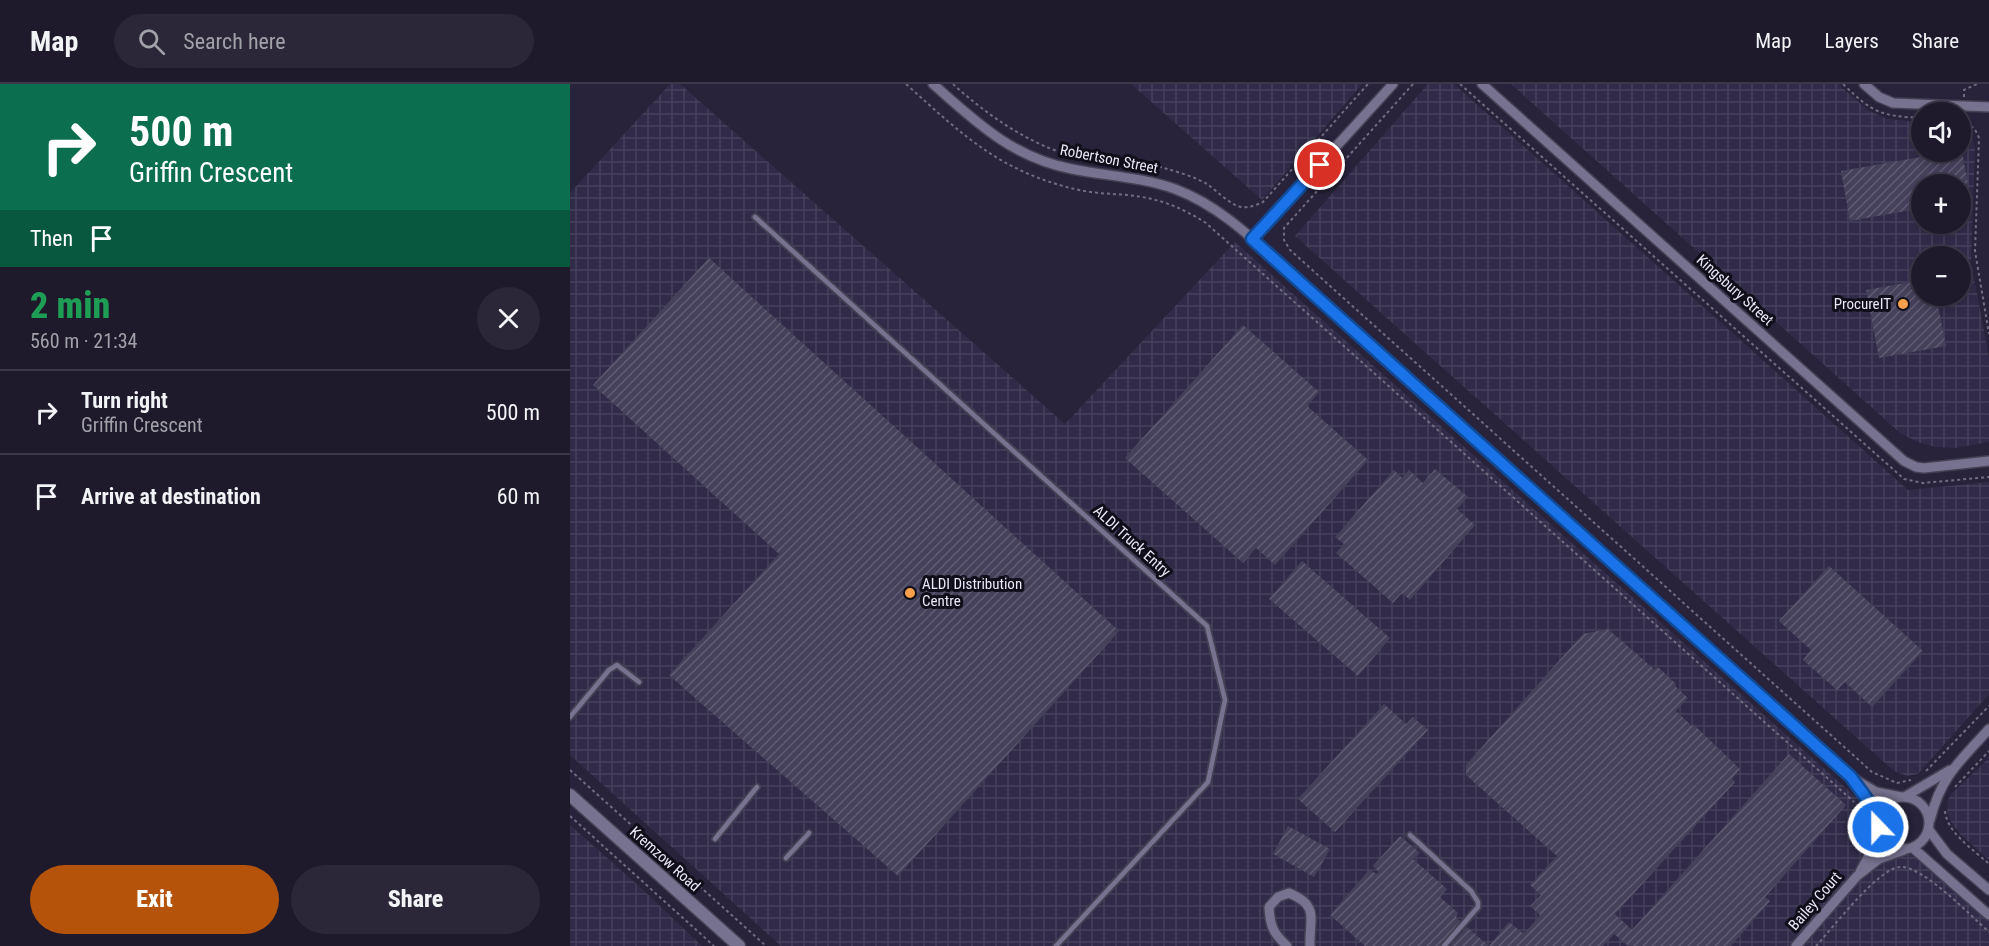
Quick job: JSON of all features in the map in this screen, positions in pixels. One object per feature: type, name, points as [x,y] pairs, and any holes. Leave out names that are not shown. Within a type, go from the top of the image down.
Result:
[{"type":"street","name":"Robertson Street","points":[[933,84],[987,132],[1025,155],[1070,169],[1144,179],[1176,189],[1200,200],[1220,213],[1252,239],[1851,777]]},
{"type":"street","points":[[1252,239],[1393,84]]},
{"type":"street","name":"Kingsbury Street","points":[[1482,84],[1904,461],[1924,468],[1989,461]]},
{"type":"street","points":[[1864,84],[1879,97],[1893,103],[1989,107]]},
{"type":"street","points":[[1909,849],[1925,838],[1934,804],[1951,770],[1989,729]]},
{"type":"street","points":[[1878,823],[1886,804],[1951,770]]},
{"type":"street","points":[[1851,777],[1876,792],[1903,797],[1923,807],[1929,826],[1947,854],[1989,890]]},
{"type":"street","points":[[1851,777],[1878,823],[1880,835],[1890,846],[1909,849],[1989,915]]},
{"type":"street","name":"Kremzow Road","points":[[570,795],[739,946]]},
{"type":"street","name":"Bailey Court","points":[[1796,946],[1857,876],[1871,852],[1878,823]]},
{"type":"street","name":"Bailey Court","points":[[1857,876],[1879,859],[1909,849]]},
{"type":"street","points":[[1287,946],[1269,923],[1269,907],[1278,897],[1289,893],[1304,900],[1311,911],[1310,946]]},
{"type":"lane","name":"ALDI Truck Entry","points":[[755,217],[1207,626],[1225,700],[1208,782],[1056,946]]},
{"type":"lane","points":[[570,717],[609,670],[617,666],[639,682]]},
{"type":"lane","points":[[715,839],[757,787]]},
{"type":"lane","points":[[786,858],[809,833]]},
{"type":"lane","points":[[1410,835],[1471,891],[1478,902],[1478,907],[1444,946]]},
{"type":"path","points":[[953,84],[996,119],[1019,134],[1087,159],[1123,160],[1163,167],[1204,183],[1239,207],[1263,202],[1368,84]]},
{"type":"path","points":[[1413,84],[1283,227],[1284,240],[1290,250],[1872,772],[1897,783],[1917,778]]},
{"type":"path","points":[[1964,95],[1964,90],[1977,84]]},
{"type":"path","points":[[1971,126],[1979,138],[1975,250],[1989,334]]},
{"type":"path","points":[[1258,204],[1262,207]]},
{"type":"path","points":[[1227,240],[1860,807],[1866,835]]},
{"type":"path","points":[[1924,773],[1989,705]]},
{"type":"path","points":[[1953,789],[1989,751]]},
{"type":"path","points":[[570,770],[766,946]]},
{"type":"path","points":[[1944,807],[1946,822],[1959,838],[1989,864]]},
{"type":"path","points":[[570,816],[714,946]]},
{"type":"path","points":[[1816,946],[1880,875],[1899,867],[1914,870],[1926,876],[1989,932]]},
{"type":"shaded area","points":[[670,84],[680,84],[1065,424],[1235,242],[1989,916],[1989,946],[781,946],[570,755],[570,193]]},
{"type":"shaded area","points":[[1131,84],[1362,84],[1262,200]]},
{"type":"shaded area","points":[[1428,84],[1454,84],[1908,490],[1989,482],[1989,694],[1918,774],[1907,776],[1894,771],[1295,236]]},
{"type":"shaded area","points":[[1511,84],[1838,84],[1868,110],[1887,119],[1911,121],[1911,162],[1971,162],[1971,136],[1975,148],[1971,262],[1989,358],[1989,442],[1955,448],[1935,447],[1917,442],[1900,433]]},
{"type":"shaded area","points":[[1989,758],[1989,860],[1961,835],[1947,813],[1951,794]]},
{"type":"shaded area","points":[[570,825],[640,887],[702,946],[570,946]]},
{"type":"building","points":[[1911,159],[1911,162],[1964,162],[1966,174],[1911,174],[1911,210],[1850,221],[1841,171]]},
{"type":"building","name":"ALDI Distribution Centre","points":[[709,258],[1119,631],[898,876],[669,675],[779,554],[593,385]]},
{"type":"building","points":[[1911,282],[1911,306],[1938,306],[1946,346],[1879,358],[1866,290]]},
{"type":"building","points":[[1243,325],[1319,392],[1307,406],[1368,460],[1275,565],[1256,548],[1243,563],[1125,458]]},
{"type":"building","points":[[1435,469],[1468,497],[1457,509],[1475,525],[1410,600],[1402,593],[1393,603],[1336,553],[1344,544],[1335,537],[1394,470],[1402,478],[1409,470],[1423,483]]},
{"type":"building","points":[[1302,561],[1390,638],[1358,676],[1269,599]]},
{"type":"building","points":[[1829,566],[1923,651],[1872,707],[1845,682],[1837,690],[1803,660],[1811,650],[1779,621]]},
{"type":"building","points":[[1608,629],[1655,670],[1658,667],[1688,698],[1676,711],[1740,769],[1732,779],[1735,782],[1615,914],[1632,930],[1789,754],[1846,805],[1765,897],[1770,901],[1731,946],[1628,946],[1614,934],[1603,946],[1489,946],[1509,922],[1524,934],[1540,915],[1530,906],[1541,895],[1530,885],[1557,856],[1466,775],[1466,765],[1583,634]]},
{"type":"building","points":[[1384,704],[1406,724],[1413,717],[1428,730],[1335,832],[1298,799]]},
{"type":"building","points":[[1288,826],[1330,849],[1314,877],[1273,854]]},
{"type":"building","points":[[1400,836],[1420,853],[1413,859],[1447,889],[1440,897],[1458,913],[1456,917],[1460,921],[1440,946],[1365,946],[1330,915],[1369,870],[1377,874],[1379,872],[1373,866]]},
{"type":"building","points":[[1467,927],[1489,946],[1450,946]]},
{"type":"place","name":"ProcureIT","points":[[1903,304]]},
{"type":"place","name":"ALDI Distribution Centre","points":[[910,593]]},
{"type":"route","points":[[1320,165],[1252,239],[1851,777],[1878,819],[1878,827]]}]
